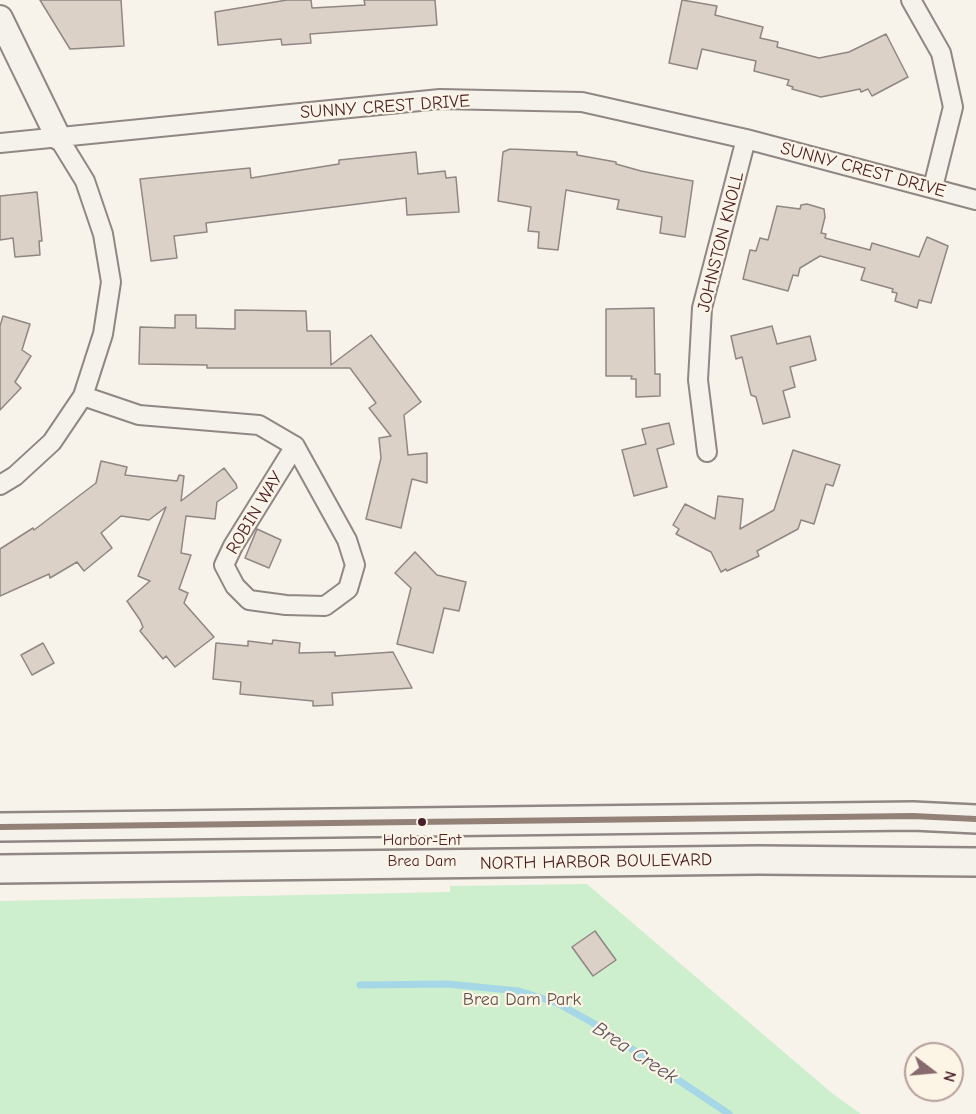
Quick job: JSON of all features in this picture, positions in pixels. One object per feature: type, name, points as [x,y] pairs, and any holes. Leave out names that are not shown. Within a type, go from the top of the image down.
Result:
[{"type":"main road","points":[[0,827],[913,816],[976,819]]},
{"type":"main road","name":"NORTH HARBOR BOULEVARD","points":[[0,869],[759,860],[976,862]]},
{"type":"street","points":[[911,0],[941,53],[953,107],[933,188]]},
{"type":"street","points":[[0,18],[58,137],[85,181],[103,234],[111,282],[103,334],[83,396],[52,442],[15,476],[0,485]]},
{"type":"street","name":"SUNNY CREST DRIVE","points":[[0,143],[440,99],[582,102],[746,139],[976,200]]},
{"type":"street","name":"JOHNSTON KNOLL","points":[[707,452],[698,380],[702,308],[746,139]]},
{"type":"street","points":[[83,396],[139,415],[259,425],[296,446]]},
{"type":"street","name":"ROBIN WAY","points":[[296,446],[347,540],[355,565],[348,589],[326,606],[286,606],[249,600],[235,586],[224,565],[233,546],[296,446]]},
{"type":"green space","name":"Brea Dam Park","points":[[587,884],[833,1094],[861,1114],[0,1114],[0,901],[450,892],[450,886]]},
{"type":"building","points":[[40,0],[121,0],[124,46],[70,49]]},
{"type":"building","points":[[287,0],[311,0],[312,8],[365,5],[364,0],[435,0],[437,25],[310,34],[311,43],[282,45],[281,39],[218,45],[215,12]]},
{"type":"building","points":[[682,0],[717,6],[715,15],[763,27],[760,38],[778,42],[777,47],[819,58],[849,52],[886,34],[908,77],[872,96],[868,89],[861,92],[860,89],[821,97],[792,89],[793,87],[787,85],[789,80],[754,71],[756,61],[702,49],[697,69],[669,63]]},
{"type":"building","points":[[510,149],[577,152],[577,155],[616,162],[616,164],[641,171],[693,181],[685,237],[660,233],[662,217],[617,209],[619,200],[566,190],[558,250],[538,248],[539,232],[528,231],[531,207],[498,201],[503,152]]},
{"type":"building","points":[[416,152],[418,174],[445,171],[446,178],[456,177],[459,212],[407,215],[406,198],[206,223],[207,232],[174,236],[177,258],[151,261],[140,179],[250,168],[251,178],[339,164],[339,160]]},
{"type":"building","points":[[37,192],[42,241],[39,241],[40,255],[15,257],[13,238],[0,240],[0,196]]},
{"type":"building","points":[[807,204],[824,209],[825,217],[821,233],[826,234],[825,238],[870,250],[872,243],[919,257],[927,237],[948,246],[931,303],[919,300],[917,308],[895,301],[897,293],[892,292],[893,289],[861,280],[865,268],[820,256],[800,268],[798,276],[793,275],[788,291],[743,279],[750,250],[756,251],[760,238],[768,240],[777,206],[800,209],[801,205]]},
{"type":"building","points":[[654,308],[655,374],[660,374],[660,396],[636,397],[636,379],[631,379],[632,376],[606,376],[606,309]]},
{"type":"building","points":[[235,310],[306,311],[307,331],[330,331],[331,365],[371,335],[421,402],[404,415],[408,455],[427,453],[427,483],[412,479],[401,528],[366,519],[381,458],[379,438],[391,436],[369,408],[376,403],[350,368],[207,368],[207,365],[139,364],[140,327],[175,328],[175,315],[196,315],[196,328],[235,329]]},
{"type":"building","points":[[3,316],[30,324],[22,350],[31,356],[15,382],[21,388],[0,410],[0,326]]},
{"type":"building","points":[[772,326],[777,344],[810,336],[816,360],[790,367],[795,387],[783,391],[790,417],[763,424],[756,397],[751,395],[742,357],[736,359],[731,336]]},
{"type":"building","points":[[669,423],[674,444],[657,449],[667,487],[634,496],[622,450],[646,444],[642,429]]},
{"type":"building","points":[[793,450],[840,465],[833,486],[826,484],[814,524],[801,520],[798,529],[757,551],[759,556],[721,572],[711,552],[676,534],[679,529],[673,525],[685,504],[715,519],[718,496],[743,499],[740,529],[774,510]]},
{"type":"building","points":[[101,461],[127,467],[125,475],[177,481],[179,475],[184,476],[181,501],[224,468],[236,484],[237,488],[217,502],[215,519],[186,516],[181,553],[191,555],[179,589],[188,593],[184,603],[214,637],[175,667],[166,656],[163,659],[140,631],[143,627],[140,620],[127,601],[150,581],[138,576],[166,507],[149,520],[121,516],[101,533],[112,548],[84,571],[77,562],[50,578],[49,574],[0,596],[0,549],[33,528],[34,530],[96,483]]},
{"type":"building","points":[[257,529],[281,540],[269,568],[245,558]]},
{"type":"building","points":[[415,552],[437,575],[466,582],[459,611],[444,608],[433,653],[397,644],[411,588],[395,573]]},
{"type":"building","points":[[273,640],[300,643],[299,653],[335,652],[335,656],[393,652],[412,688],[332,693],[333,705],[313,706],[313,701],[240,694],[241,682],[213,679],[216,643],[248,646],[248,641],[272,644]]},
{"type":"building","points":[[43,643],[54,663],[32,675],[21,655]]},
{"type":"building","points":[[595,931],[616,960],[593,976],[572,947]]},
{"type":"waterway","name":"Brea Creek","points":[[360,985],[447,984],[519,991],[557,1003],[593,1023],[729,1114]]},
{"type":"transit line","points":[[0,827],[913,816],[976,819]]},
{"type":"place","name":"Harbor-Ent Brea Dam","points":[[422,822]]}]
